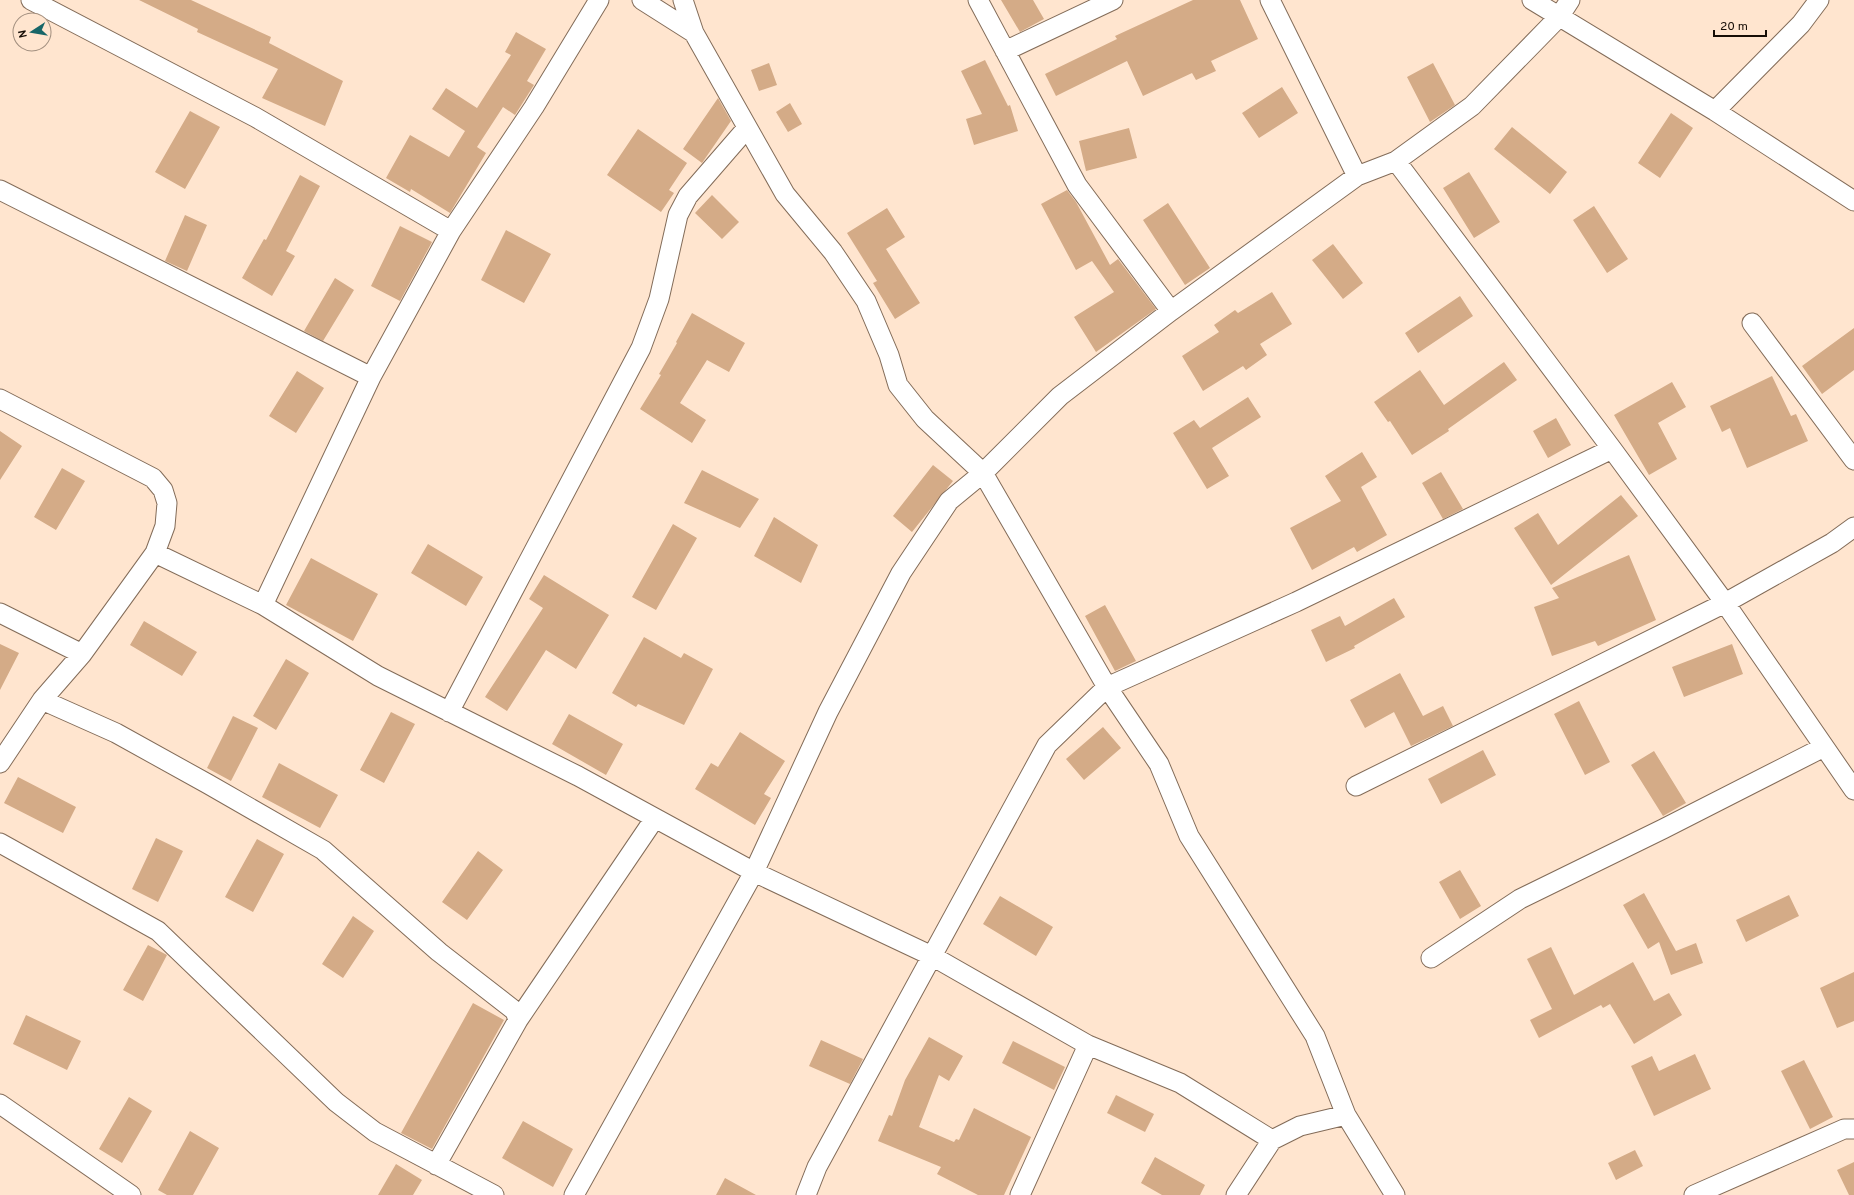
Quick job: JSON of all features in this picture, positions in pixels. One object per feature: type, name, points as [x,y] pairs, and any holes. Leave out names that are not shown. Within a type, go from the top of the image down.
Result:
[{"type":"street","points":[[31,0],[255,117],[451,231]]},
{"type":"street","points":[[263,606],[371,377],[451,231],[534,107],[599,0]]},
{"type":"street","points":[[642,0],[694,33]]},
{"type":"street","points":[[683,0],[694,33],[785,194],[833,252],[866,301],[889,355],[898,385],[925,419],[983,473],[1107,687],[1159,764],[1189,836],[1315,1036],[1346,1115],[1395,1195]]},
{"type":"street","points":[[978,0],[1077,185],[1171,311]]},
{"type":"street","points":[[1005,50],[1113,0]]},
{"type":"street","points":[[1270,0],[1357,176]]},
{"type":"street","points":[[1532,0],[1715,111],[1854,201]]},
{"type":"street","points":[[574,1195],[754,872],[828,712],[901,573],[949,501],[983,473],[1060,396],[1171,311],[1357,176],[1396,161],[1472,106],[1559,17],[1570,0]]},
{"type":"street","points":[[1715,111],[1801,24],[1819,0]]},
{"type":"street","points":[[449,712],[641,348],[659,300],[678,215],[688,196],[747,128]]},
{"type":"street","points":[[1396,161],[1612,449],[1725,603],[1854,790]]},
{"type":"street","points":[[0,191],[371,377]]},
{"type":"street","points":[[1752,323],[1854,460]]},
{"type":"street","points":[[0,399],[153,478],[163,490],[166,503],[165,526],[155,553],[82,654],[42,700],[0,763]]},
{"type":"street","points":[[806,1195],[818,1167],[1047,745],[1107,687],[1296,602],[1612,449]]},
{"type":"street","points":[[1356,786],[1725,603],[1832,543],[1854,527]]},
{"type":"street","points":[[155,553],[263,606],[378,676],[578,776],[754,872],[932,956],[1088,1045],[1180,1083],[1272,1140]]},
{"type":"street","points":[[0,613],[82,654]]},
{"type":"street","points":[[42,700],[116,733],[323,850],[439,952],[515,1011],[518,1020]]},
{"type":"street","points":[[1431,958],[1520,899],[1663,829],[1824,747]]},
{"type":"street","points":[[436,1165],[518,1020],[655,818]]},
{"type":"street","points":[[0,843],[158,931],[336,1102],[375,1132],[494,1195]]},
{"type":"street","points":[[1020,1195],[1088,1045]]},
{"type":"street","points":[[0,1104],[131,1195]]},
{"type":"street","points":[[1236,1195],[1272,1140],[1300,1126],[1346,1115]]},
{"type":"street","points":[[1694,1195],[1844,1129],[1854,1129]]},
{"type":"building","points":[[139,0],[191,0],[271,37],[269,43],[343,81],[325,126],[262,98],[278,69],[197,32],[198,29]]},
{"type":"building","points":[[1001,0],[1033,0],[1044,19],[1020,32]]},
{"type":"building","points":[[1193,0],[1240,0],[1258,39],[1211,61],[1216,71],[1196,80],[1192,73],[1143,96],[1127,61],[1056,96],[1045,74],[1117,39],[1115,36]]},
{"type":"building","points":[[516,32],[546,49],[527,81],[534,85],[515,115],[503,107],[477,147],[486,153],[450,213],[411,189],[410,192],[386,178],[410,135],[449,157],[465,131],[432,109],[446,88],[477,108],[511,55],[505,52]]},
{"type":"building","points":[[985,60],[1008,106],[1010,105],[1018,131],[974,145],[966,119],[982,114],[961,71]]},
{"type":"building","points":[[769,63],[777,85],[759,91],[751,70]]},
{"type":"building","points":[[1433,63],[1455,105],[1430,122],[1407,77]]},
{"type":"building","points":[[1282,87],[1298,113],[1259,138],[1242,113]]},
{"type":"building","points":[[718,98],[731,121],[702,163],[683,149]]},
{"type":"building","points":[[790,103],[802,124],[788,132],[776,112]]},
{"type":"building","points":[[190,111],[220,127],[185,189],[155,172]]},
{"type":"building","points":[[1671,113],[1693,128],[1660,178],[1638,163]]},
{"type":"building","points":[[1512,127],[1567,172],[1550,194],[1494,149]]},
{"type":"building","points":[[1129,128],[1137,158],[1086,171],[1079,141]]},
{"type":"building","points":[[638,129],[687,163],[669,190],[674,193],[661,212],[607,175]]},
{"type":"building","points":[[1469,172],[1500,222],[1474,238],[1443,188]]},
{"type":"building","points":[[300,175],[320,186],[286,251],[295,256],[272,296],[242,278],[264,239],[266,240]]},
{"type":"building","points":[[1067,190],[1076,202],[1110,265],[1118,259],[1156,309],[1096,352],[1074,317],[1114,292],[1092,261],[1076,270],[1041,204]]},
{"type":"building","points":[[712,195],[739,222],[722,239],[695,213]]},
{"type":"building","points":[[1168,203],[1210,268],[1185,285],[1143,220]]},
{"type":"building","points":[[1594,206],[1628,259],[1607,273],[1573,220]]},
{"type":"building","points":[[887,208],[905,237],[886,249],[920,303],[895,319],[873,283],[877,281],[847,233]]},
{"type":"building","points":[[185,215],[207,225],[187,271],[165,261]]},
{"type":"building","points":[[400,226],[432,242],[400,301],[371,286]]},
{"type":"building","points":[[506,230],[551,254],[524,303],[481,280]]},
{"type":"building","points":[[1333,244],[1363,283],[1343,299],[1312,260]]},
{"type":"building","points":[[335,278],[354,290],[323,341],[304,331]]},
{"type":"building","points":[[1272,292],[1292,324],[1260,344],[1267,355],[1246,370],[1243,366],[1203,391],[1182,356],[1219,332],[1214,325],[1235,310],[1238,313]]},
{"type":"building","points":[[1460,296],[1473,316],[1418,353],[1405,333]]},
{"type":"building","points":[[692,313],[745,343],[729,372],[707,360],[680,403],[706,420],[692,443],[640,409],[661,375],[659,374]]},
{"type":"building","points":[[1854,328],[1854,370],[1822,394],[1802,366]]},
{"type":"building","points":[[1504,362],[1517,380],[1448,429],[1449,431],[1412,455],[1390,421],[1388,422],[1374,402],[1420,370],[1444,405]]},
{"type":"building","points":[[297,371],[324,388],[296,433],[269,416]]},
{"type":"building","points":[[1772,376],[1791,416],[1796,414],[1808,441],[1747,468],[1730,428],[1722,432],[1710,406]]},
{"type":"building","points":[[1672,382],[1686,407],[1658,423],[1677,459],[1649,475],[1614,415]]},
{"type":"building","points":[[1248,397],[1261,417],[1212,448],[1229,476],[1207,489],[1173,433],[1194,420],[1200,428]]},
{"type":"building","points":[[1556,418],[1571,445],[1548,458],[1533,431]]},
{"type":"building","points":[[0,431],[22,446],[0,480]]},
{"type":"building","points":[[1362,452],[1377,477],[1361,487],[1387,535],[1357,552],[1354,547],[1312,570],[1290,528],[1341,501],[1325,476]]},
{"type":"building","points":[[933,465],[953,481],[912,532],[893,516]]},
{"type":"building","points":[[62,468],[85,481],[56,530],[34,517]]},
{"type":"building","points":[[702,470],[759,499],[740,528],[684,503]]},
{"type":"building","points":[[1441,472],[1463,509],[1443,519],[1422,483]]},
{"type":"building","points":[[1621,495],[1638,516],[1551,585],[1514,528],[1538,513],[1558,545]]},
{"type":"building","points":[[774,517],[818,545],[801,583],[754,556]]},
{"type":"building","points":[[673,524],[697,538],[656,610],[632,597]]},
{"type":"building","points":[[428,544],[483,577],[466,606],[411,573]]},
{"type":"building","points":[[1629,555],[1656,620],[1598,646],[1595,641],[1552,656],[1534,607],[1559,598],[1552,588]]},
{"type":"building","points":[[311,558],[378,594],[353,641],[286,605]]},
{"type":"building","points":[[544,575],[609,615],[576,669],[546,650],[507,711],[485,697],[543,608],[529,599]]},
{"type":"building","points":[[1394,598],[1405,617],[1354,646],[1355,648],[1326,662],[1311,630],[1340,616],[1345,626]]},
{"type":"building","points":[[1105,605],[1136,661],[1115,671],[1085,616]]},
{"type":"building","points":[[144,621],[197,652],[182,676],[130,645]]},
{"type":"building","points":[[644,637],[681,658],[684,653],[713,669],[684,725],[638,704],[636,707],[612,693]]},
{"type":"building","points":[[0,644],[19,653],[0,690]]},
{"type":"building","points":[[1732,644],[1743,674],[1684,697],[1672,667]]},
{"type":"building","points":[[286,659],[309,673],[276,730],[253,716]]},
{"type":"building","points":[[1400,673],[1423,716],[1443,706],[1453,726],[1411,746],[1394,712],[1365,728],[1350,700]]},
{"type":"building","points":[[1579,701],[1610,762],[1585,775],[1554,714]]},
{"type":"building","points":[[391,712],[415,724],[384,783],[360,770]]},
{"type":"building","points":[[569,714],[623,744],[606,775],[552,744]]},
{"type":"building","points":[[233,716],[258,728],[231,781],[207,768]]},
{"type":"building","points":[[1103,727],[1121,748],[1084,780],[1066,759]]},
{"type":"building","points":[[740,732],[785,761],[764,794],[771,798],[755,825],[695,789],[711,763],[718,767]]},
{"type":"building","points":[[1483,750],[1496,775],[1441,804],[1428,779]]},
{"type":"building","points":[[1654,751],[1686,803],[1663,816],[1631,765]]},
{"type":"building","points":[[279,763],[338,795],[320,828],[262,797]]},
{"type":"building","points":[[18,777],[76,807],[63,833],[4,803]]},
{"type":"building","points":[[156,838],[183,851],[158,902],[132,889]]},
{"type":"building","points":[[257,839],[284,854],[253,912],[225,897]]},
{"type":"building","points":[[478,851],[503,870],[467,920],[442,902]]},
{"type":"building","points":[[1460,870],[1481,906],[1460,919],[1439,882]]},
{"type":"building","points":[[1644,893],[1676,951],[1696,943],[1703,963],[1671,975],[1659,942],[1648,949],[1623,905]]},
{"type":"building","points":[[1789,895],[1799,916],[1746,942],[1736,920]]},
{"type":"building","points":[[1000,896],[1053,927],[1036,956],[983,924]]},
{"type":"building","points":[[353,916],[374,931],[343,978],[322,964]]},
{"type":"building","points":[[148,945],[167,955],[143,1001],[123,990]]},
{"type":"building","points":[[1551,947],[1574,995],[1633,962],[1654,1001],[1669,993],[1682,1015],[1634,1044],[1610,1004],[1603,1008],[1601,1005],[1539,1038],[1530,1020],[1552,1009],[1527,959]]},
{"type":"building","points":[[1854,972],[1854,1021],[1837,1028],[1820,988]]},
{"type":"building","points":[[473,1003],[504,1020],[432,1149],[401,1133]]},
{"type":"building","points":[[26,1015],[81,1041],[67,1070],[13,1044]]},
{"type":"building","points":[[929,1037],[963,1056],[949,1081],[939,1075],[919,1127],[954,1142],[956,1139],[959,1140],[974,1108],[1031,1137],[1004,1195],[978,1195],[937,1174],[941,1167],[878,1141],[889,1115],[892,1116],[905,1080]]},
{"type":"building","points":[[821,1040],[863,1059],[850,1084],[809,1066]]},
{"type":"building","points":[[1013,1041],[1065,1067],[1054,1090],[1002,1063]]},
{"type":"building","points":[[1695,1054],[1711,1089],[1654,1116],[1631,1066],[1652,1056],[1659,1071]]},
{"type":"building","points":[[1804,1060],[1833,1117],[1810,1129],[1781,1071]]},
{"type":"building","points":[[1116,1095],[1154,1114],[1145,1132],[1107,1113]]},
{"type":"building","points":[[129,1097],[152,1111],[122,1163],[99,1149]]},
{"type":"building","points":[[523,1121],[573,1149],[553,1187],[502,1158]]},
{"type":"building","points":[[190,1131],[219,1148],[193,1195],[167,1195],[158,1190]]},
{"type":"building","points":[[1635,1150],[1643,1166],[1616,1180],[1608,1163]]},
{"type":"building","points":[[1155,1157],[1205,1185],[1200,1195],[1162,1195],[1141,1183]]},
{"type":"building","points":[[1854,1162],[1854,1195],[1849,1195],[1837,1170]]},
{"type":"building","points":[[396,1164],[422,1180],[413,1195],[378,1195]]},
{"type":"building","points":[[725,1178],[756,1195],[716,1195]]}]
